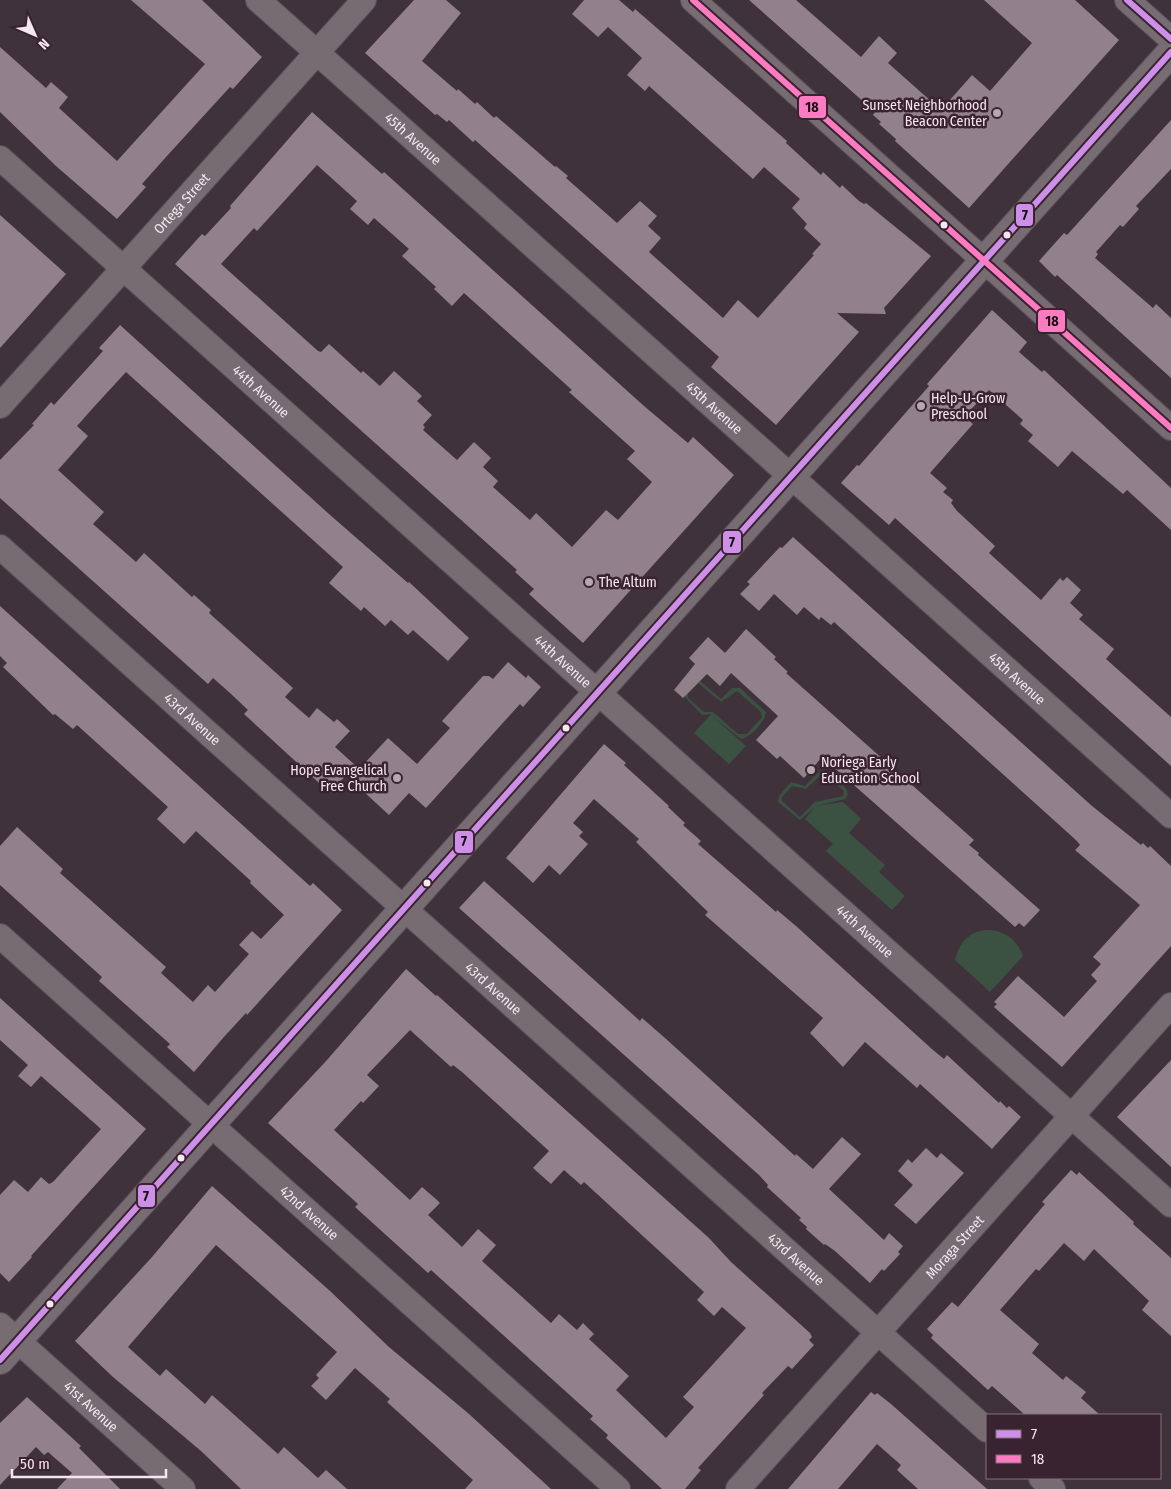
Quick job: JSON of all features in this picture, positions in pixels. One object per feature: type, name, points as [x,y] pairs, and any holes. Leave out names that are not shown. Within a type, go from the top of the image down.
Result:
[{"type":"street","name":"45th Avenue","points":[[258,0],[1171,816]]},
{"type":"street","name":"Ortega Street","points":[[0,406],[364,0]]},
{"type":"street","points":[[693,0],[1171,428]]},
{"type":"street","points":[[1128,0],[1171,39]]},
{"type":"street","points":[[6,1342],[211,1125],[1171,52]]},
{"type":"street","name":"44th Avenue","points":[[0,158],[1171,1205]]},
{"type":"street","name":"43rd Avenue","points":[[0,547],[986,1429]]},
{"type":"street","name":"42nd Avenue","points":[[0,936],[618,1489]]},
{"type":"street","name":"Moraga Street","points":[[738,1489],[1171,1005]]},
{"type":"street","name":"41st Avenue","points":[[6,1342],[183,1489]]},
{"type":"street","points":[[1042,1479],[1053,1489]]},
{"type":"green space","points":[[699,680],[721,699],[732,688],[740,688],[766,712],[756,729],[749,736],[741,739],[711,715],[746,746],[729,764],[694,733],[711,714],[702,715],[684,696]],"holes":[[[698,683],[721,702],[737,691],[761,712],[762,717],[747,734],[738,734],[713,712],[704,712],[688,698],[688,694]]]},
{"type":"green space","points":[[821,770],[833,775],[845,787],[848,794],[845,799],[816,806],[843,802],[861,819],[849,833],[885,865],[879,872],[905,896],[892,910],[826,851],[833,844],[805,819],[815,807],[800,820],[778,802],[779,796],[791,782],[805,786]],"holes":[[[823,773],[844,791],[843,796],[815,802],[800,817],[782,801],[782,797],[792,786],[806,789]]]},
{"type":"green space","points":[[987,930],[1005,934],[1014,941],[1023,956],[990,992],[955,960],[962,943],[970,935]]},
{"type":"building","points":[[131,0],[202,0],[262,57],[233,89],[230,87],[166,157],[142,184],[146,187],[117,219],[56,166],[0,112],[0,47],[46,88],[51,82],[68,97],[59,108],[117,161],[205,64]]},
{"type":"building","points":[[414,0],[446,0],[461,13],[422,61],[457,91],[458,89],[475,104],[477,102],[494,118],[496,116],[568,176],[566,178],[617,223],[640,201],[657,216],[648,226],[661,238],[649,252],[723,318],[738,300],[758,318],[814,255],[812,254],[821,244],[804,228],[807,224],[792,208],[800,199],[764,167],[753,179],[649,86],[645,91],[627,75],[642,58],[608,27],[598,37],[572,14],[584,0],[619,0],[633,12],[635,9],[787,141],[786,143],[821,175],[823,172],[840,188],[842,185],[859,201],[864,204],[866,203],[931,256],[884,308],[886,314],[837,313],[859,332],[776,425],[711,367],[719,357],[475,140],[473,142],[449,120],[447,122],[437,114],[435,115],[365,53]]},
{"type":"building","points":[[749,0],[796,0],[861,57],[879,36],[897,53],[888,63],[941,110],[972,75],[990,91],[1032,43],[984,0],[1075,0],[1119,40],[969,208],[895,141],[896,139],[879,124],[881,122],[873,115],[875,112]]},
{"type":"building","points":[[312,112],[382,174],[384,172],[644,406],[688,443],[693,437],[734,475],[583,643],[529,594],[534,589],[515,572],[517,570],[175,264],[202,234],[205,236],[231,208],[230,206]],"holes":[[[317,165],[357,201],[350,209],[368,225],[374,218],[409,249],[402,256],[436,287],[434,289],[452,306],[464,293],[572,390],[569,392],[635,451],[627,459],[652,482],[618,520],[606,510],[572,547],[536,513],[530,520],[493,487],[498,481],[483,467],[491,458],[474,442],[457,460],[423,430],[425,427],[423,425],[432,415],[417,401],[422,396],[394,371],[380,386],[363,371],[361,373],[329,344],[321,352],[318,351],[221,264],[254,228],[257,231]]]},
{"type":"building","points":[[1171,120],[1171,169],[1136,206],[1139,209],[1123,227],[1120,225],[1096,252],[1098,254],[1095,258],[1153,308],[1156,304],[1171,318],[1171,378],[1039,261],[1064,233],[1067,235]]},
{"type":"building","points":[[0,215],[66,274],[0,348]]},
{"type":"building","points":[[992,310],[1027,342],[1019,352],[1042,372],[1044,370],[1171,488],[1171,530],[1127,490],[1123,494],[1072,451],[1058,467],[1028,441],[1033,435],[1020,424],[1023,420],[989,390],[964,417],[973,424],[930,473],[947,488],[943,492],[953,500],[951,503],[957,511],[995,546],[989,553],[1041,600],[1060,578],[1063,581],[1067,577],[1081,590],[1070,603],[1083,615],[1079,619],[1114,649],[1106,659],[1171,717],[1171,766],[895,518],[889,525],[841,483],[857,465],[859,466],[929,386],[927,384]]},
{"type":"building","points":[[120,325],[329,514],[409,582],[469,638],[448,661],[413,630],[408,635],[391,620],[385,626],[364,607],[361,611],[329,583],[343,567],[126,372],[92,409],[77,426],[88,436],[58,470],[104,512],[93,524],[136,562],[144,553],[192,597],[194,595],[211,610],[209,613],[293,688],[285,697],[309,718],[317,708],[334,722],[337,719],[350,731],[335,747],[355,765],[330,793],[244,714],[248,710],[230,693],[213,678],[208,684],[0,498],[0,460],[34,425],[32,424],[51,402],[54,405],[103,351],[99,348]]},
{"type":"building","points":[[793,537],[1092,806],[1141,845],[1143,843],[1148,848],[1150,846],[1171,866],[1171,946],[1062,1067],[994,1007],[997,1004],[994,1002],[1018,976],[1064,1017],[1097,981],[1091,975],[1101,964],[1093,957],[1140,905],[1075,850],[1080,845],[1077,841],[834,622],[831,625],[821,617],[819,620],[804,607],[797,615],[774,594],[759,611],[740,594],[750,584],[747,582],[780,547],[782,548]]},
{"type":"building","points":[[0,606],[310,886],[313,883],[342,910],[247,1015],[246,1013],[223,1038],[194,1072],[167,1047],[170,1044],[99,981],[102,977],[0,885],[0,846],[17,827],[63,869],[60,873],[166,967],[161,973],[193,1002],[208,985],[215,992],[249,954],[239,945],[252,931],[261,939],[284,915],[250,883],[251,881],[196,831],[184,844],[157,819],[168,807],[77,725],[73,729],[55,714],[53,715],[3,667],[7,663],[0,656]]},
{"type":"building","points":[[746,629],[776,657],[774,659],[788,672],[786,673],[974,840],[969,845],[979,853],[978,855],[1040,910],[1024,927],[1019,923],[1015,927],[822,757],[804,778],[780,756],[777,759],[756,740],[778,716],[731,673],[720,686],[707,674],[683,698],[674,690],[695,664],[689,658],[708,637],[725,653]]},
{"type":"building","points":[[508,662],[526,678],[528,675],[541,687],[523,707],[520,704],[426,808],[409,793],[389,815],[350,779],[388,738],[417,764],[450,728],[442,721],[483,676],[489,676],[493,679]]},
{"type":"building","points":[[604,744],[626,763],[624,765],[685,823],[683,825],[701,841],[698,844],[776,912],[777,910],[796,926],[933,1050],[944,1059],[947,1055],[999,1103],[1000,1101],[1007,1108],[1009,1106],[1021,1117],[992,1149],[920,1084],[917,1088],[865,1042],[843,1067],[810,1033],[823,1018],[705,915],[708,912],[636,842],[639,839],[594,799],[573,823],[583,832],[579,836],[588,844],[560,875],[549,865],[533,883],[506,858]]},
{"type":"building","points":[[484,881],[640,1021],[642,1018],[665,1038],[795,1156],[796,1154],[813,1169],[842,1137],[861,1154],[829,1189],[884,1240],[889,1233],[903,1246],[898,1252],[900,1254],[884,1271],[882,1269],[870,1283],[835,1251],[824,1245],[806,1229],[807,1227],[799,1220],[801,1218],[767,1187],[768,1185],[759,1175],[459,908]]},
{"type":"building","points":[[406,969],[709,1238],[731,1262],[810,1333],[812,1337],[809,1340],[814,1345],[792,1369],[788,1366],[762,1393],[764,1395],[698,1468],[701,1470],[685,1489],[662,1489],[606,1438],[608,1435],[590,1419],[593,1416],[431,1270],[428,1273],[355,1207],[358,1204],[268,1123],[327,1060]],"holes":[[[410,1030],[451,1067],[453,1065],[462,1072],[549,1151],[533,1168],[551,1184],[564,1170],[581,1185],[584,1182],[704,1292],[697,1300],[714,1316],[722,1307],[746,1328],[683,1397],[694,1407],[666,1438],[616,1390],[629,1376],[589,1339],[594,1334],[583,1323],[577,1330],[559,1314],[551,1323],[482,1261],[496,1245],[478,1229],[462,1247],[428,1215],[440,1203],[437,1200],[422,1187],[410,1200],[334,1130],[361,1101],[363,1103],[379,1086],[367,1075]]]},
{"type":"building","points":[[0,998],[146,1129],[9,1282],[0,1273],[0,1195],[14,1180],[28,1192],[41,1177],[49,1184],[53,1182],[101,1129],[41,1076],[31,1087],[18,1076],[28,1065],[0,1040]]},
{"type":"building","points":[[1171,1060],[1171,1167],[1117,1117]]},
{"type":"building","points":[[926,1148],[937,1158],[941,1153],[964,1173],[916,1224],[894,1205],[913,1185],[898,1171],[908,1159],[912,1163]]},
{"type":"building","points":[[1071,1170],[1077,1175],[1079,1172],[1171,1258],[1171,1336],[1142,1310],[1149,1301],[1094,1249],[1084,1261],[1064,1243],[1039,1271],[1036,1269],[1000,1310],[1039,1344],[1032,1353],[1063,1380],[1066,1376],[1086,1392],[1081,1398],[1099,1414],[1024,1414],[992,1386],[988,1390],[931,1338],[933,1335],[927,1329],[952,1302],[958,1307],[1045,1204],[1042,1202]]},
{"type":"building","points":[[212,1186],[330,1291],[389,1347],[469,1414],[551,1489],[465,1489],[473,1480],[387,1402],[390,1399],[355,1368],[326,1400],[311,1386],[319,1378],[316,1375],[337,1352],[216,1245],[128,1347],[160,1376],[166,1369],[205,1404],[212,1395],[278,1454],[284,1447],[318,1478],[326,1470],[347,1489],[241,1489],[201,1451],[113,1377],[75,1341],[152,1257]]},
{"type":"building","points":[[871,1392],[875,1395],[877,1393],[891,1404],[987,1489],[918,1489],[897,1470],[901,1465],[877,1444],[838,1489],[788,1489]]},
{"type":"building","points":[[27,1397],[81,1446],[79,1448],[120,1489],[57,1489],[72,1473],[48,1452],[44,1455],[36,1447],[0,1485],[0,1423]]},
{"type":"transit line","name":"18","points":[[693,0],[1171,428]]},
{"type":"transit line","name":"7","points":[[1127,0],[1171,39]]},
{"type":"transit line","name":"7","points":[[0,1360],[1171,52]]},
{"type":"place","name":"Sunset Neighborhood Beacon Center","points":[[997,113]]},
{"type":"place","name":"Help-U-Grow Preschool","points":[[921,406]]},
{"type":"place","name":"The Altum","points":[[589,582]]},
{"type":"place","name":"Noriega Early Education School","points":[[811,770]]},
{"type":"place","name":"Hope Evangelical Free Church","points":[[397,778]]}]
